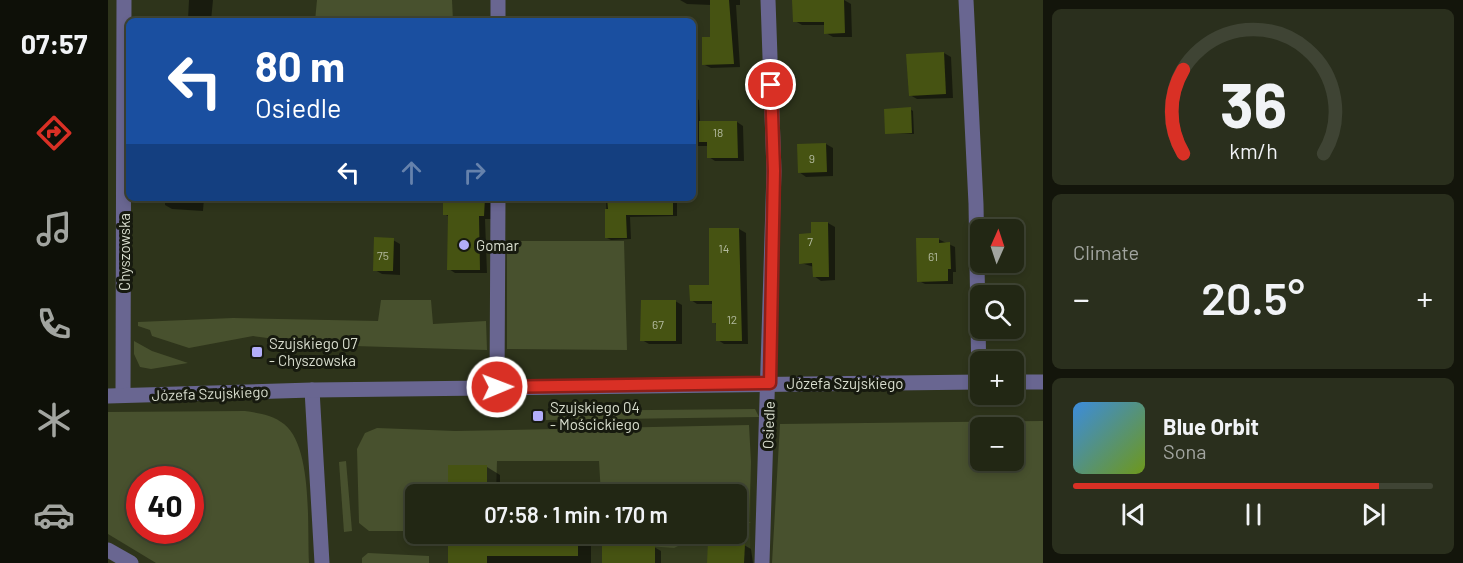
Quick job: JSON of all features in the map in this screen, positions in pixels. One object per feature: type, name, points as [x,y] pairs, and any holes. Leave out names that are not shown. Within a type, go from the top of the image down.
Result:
[{"type":"street","name":"Chyszowska","points":[[116,395],[116,139],[124,0]]},
{"type":"street","points":[[498,0],[498,18]]},
{"type":"street","name":"Osiedle","points":[[762,563],[770,383],[774,171],[768,0]]},
{"type":"street","points":[[966,0],[976,204],[979,351]]},
{"type":"street","points":[[497,387],[498,201]]},
{"type":"street","name":"Józefa Szujskiego","points":[[116,395],[497,387],[970,382]]},
{"type":"street","points":[[1024,382],[1043,382]]},
{"type":"street","points":[[312,390],[322,563]]},
{"type":"street","points":[[108,550],[131,563]]},
{"type":"shaded area","points":[[317,0],[452,0],[453,18],[315,18]]},
{"type":"shaded area","points":[[507,241],[624,241],[627,350],[507,349]]},
{"type":"shaded area","points":[[381,300],[431,300],[433,324],[486,321],[487,350],[321,345],[253,336],[189,348],[152,336],[150,330],[138,326],[138,322],[233,318],[378,321]]},
{"type":"shaded area","points":[[134,341],[152,351],[188,363],[151,369],[140,367],[134,354]]},
{"type":"shaded area","points":[[755,409],[759,417],[546,420],[546,411]]},
{"type":"shaded area","points":[[245,411],[270,416],[280,421],[293,435],[300,450],[307,489],[309,563],[156,563],[108,534],[108,412]]},
{"type":"shaded area","points":[[1024,421],[1043,421],[1043,563],[772,563],[780,424],[970,422],[970,471],[1024,471]]},
{"type":"shaded area","points":[[749,425],[751,462],[749,522],[751,523],[747,523],[747,484],[600,484],[599,461],[497,461],[496,484],[487,484],[487,465],[462,484],[405,484],[405,531],[369,531],[359,523],[357,449],[365,433],[377,428],[455,431]]},
{"type":"shaded area","points":[[346,461],[352,531],[344,532],[339,462]]},
{"type":"shaded area","points":[[751,462],[750,563],[629,563],[629,544],[747,544],[747,484],[741,484]]},
{"type":"shaded area","points":[[602,544],[678,544],[674,548],[635,545],[635,563],[618,546],[602,546]]},
{"type":"shaded area","points":[[368,553],[429,556],[429,563],[362,563],[362,558]]},
{"type":"building","points":[[710,0],[729,0],[734,64],[702,65],[702,37],[710,37]]},
{"type":"building","points":[[792,0],[844,0],[845,33],[824,34],[824,22],[793,22]]},
{"type":"building","points":[[944,52],[946,94],[909,96],[906,54]]},
{"type":"building","points":[[911,107],[912,133],[885,134],[884,109]]},
{"type":"building","points":[[699,121],[737,121],[738,158],[707,158],[707,142],[699,142]]},
{"type":"building","points":[[826,143],[827,172],[798,173],[797,144]]},
{"type":"building","name":"Gomar","points":[[443,201],[485,201],[484,216],[479,216],[480,270],[447,270],[448,215],[443,215]]},
{"type":"building","points":[[607,201],[673,201],[673,215],[626,215],[627,238],[605,238],[605,209],[608,209]]},
{"type":"building","points":[[811,222],[828,222],[829,277],[813,277],[812,263],[799,264],[799,234],[811,233]]},
{"type":"building","points":[[709,228],[739,228],[742,341],[716,341],[716,323],[712,323],[712,301],[690,301],[689,285],[709,285]]},
{"type":"building","points":[[374,237],[394,238],[393,271],[373,271]]},
{"type":"building","points":[[916,238],[939,238],[939,243],[950,242],[951,269],[948,269],[948,281],[917,282]]},
{"type":"building","points":[[641,300],[676,300],[676,341],[640,341]]},
{"type":"building","points":[[448,465],[487,465],[487,484],[448,484]]},
{"type":"building","points":[[448,544],[578,544],[578,556],[487,556],[487,563],[448,563]]},
{"type":"building","points":[[708,544],[745,544],[744,563],[707,563]]},
{"type":"building","points":[[602,546],[655,546],[655,563],[602,563]]},
{"type":"place","name":"Gomar","points":[[464,245]]},
{"type":"place","name":"Szujskiego 07 - Chyszowska","points":[[257,352]]},
{"type":"place","name":"Szujskiego 04 - Mościckiego","points":[[538,416]]},
{"type":"route","points":[[497,387],[770,383],[774,171],[771,85]]}]
